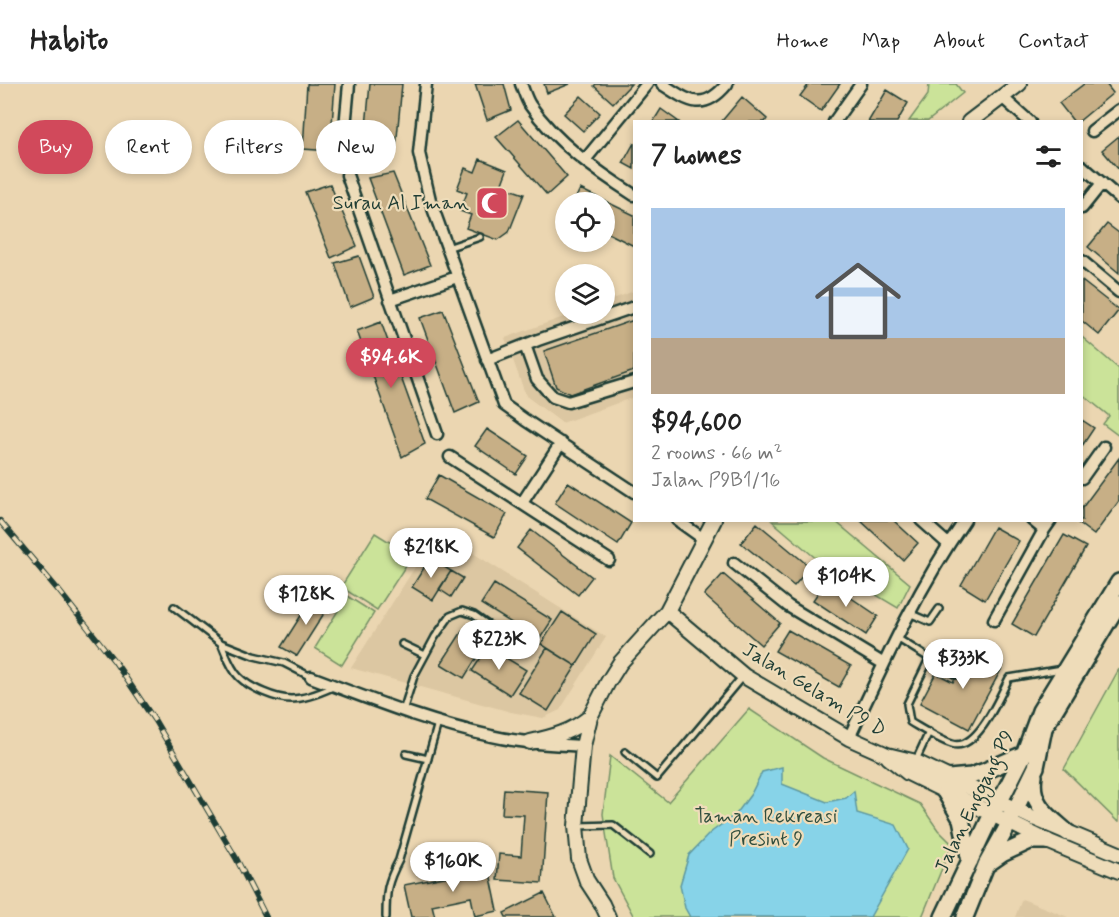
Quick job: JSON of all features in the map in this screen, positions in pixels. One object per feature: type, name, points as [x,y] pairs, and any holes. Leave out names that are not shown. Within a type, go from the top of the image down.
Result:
[{"type":"main road","name":"Jalan Enggang P9","points":[[943,917],[1024,754],[1040,711],[1119,582]]},
{"type":"main road","name":"Jalan Enggang P9","points":[[965,917],[986,865],[1018,815],[1036,767],[1044,728],[1116,610]]},
{"type":"main road","points":[[970,861],[961,819],[947,785],[1024,754]]},
{"type":"main road","points":[[1036,767],[1033,780],[1037,802],[1041,810],[1068,832]]},
{"type":"main road","points":[[986,865],[1002,854],[1030,841],[1047,841]]},
{"type":"street","points":[[346,120],[349,84]]},
{"type":"street","points":[[426,84],[418,153],[430,200],[504,405],[633,491]]},
{"type":"street","points":[[521,84],[529,104],[555,135],[604,176],[633,194]]},
{"type":"street","points":[[585,160],[647,84]]},
{"type":"street","points":[[662,84],[683,98],[700,102],[718,95],[727,84]]},
{"type":"street","points":[[835,120],[861,84]]},
{"type":"street","points":[[972,120],[1019,84]]},
{"type":"street","points":[[1002,97],[1028,120]]},
{"type":"street","points":[[1092,131],[1119,110]]},
{"type":"street","points":[[1083,167],[1119,198]]},
{"type":"street","points":[[347,175],[437,434]]},
{"type":"street","points":[[1083,207],[1101,183]]},
{"type":"street","points":[[1083,262],[1119,292]]},
{"type":"street","points":[[390,300],[457,277]]},
{"type":"street","points":[[487,360],[633,307]]},
{"type":"street","points":[[525,345],[537,379],[553,397],[568,402],[633,382]]},
{"type":"street","points":[[522,503],[561,442]]},
{"type":"street","points":[[1083,477],[1104,447]]},
{"type":"street","points":[[450,457],[609,560]]},
{"type":"street","points":[[680,522],[705,540]]},
{"type":"street","points":[[608,917],[587,881],[579,859],[576,826],[583,746],[590,717],[620,663],[667,611],[713,522]]},
{"type":"street","points":[[923,522],[948,544]]},
{"type":"street","points":[[849,738],[909,613],[948,544],[964,522]]},
{"type":"street","points":[[1034,522],[1044,531]]},
{"type":"street","points":[[994,620],[1050,522]]},
{"type":"street","points":[[734,563],[788,606],[884,664]]},
{"type":"street","name":"Jalan Gelam P9 D","points":[[667,611],[744,676],[849,738],[887,755],[916,762],[947,785]]},
{"type":"street","points":[[311,677],[403,711],[492,736],[530,742],[583,746]]},
{"type":"street","points":[[530,742],[548,739],[575,728],[590,717]]},
{"type":"street","name":"Jalan Gelam P9 D","points":[[887,755],[908,773],[947,785],[1018,815]]},
{"type":"street","points":[[1018,815],[1068,832],[1119,854]]},
{"type":"street","points":[[1018,815],[1047,841],[1119,871]]},
{"type":"lane","points":[[447,248],[480,237]]},
{"type":"lane","points":[[174,607],[221,643],[254,656],[284,663],[311,677]]},
{"type":"lane","points":[[909,613],[930,622],[939,609]]},
{"type":"lane","points":[[403,711],[414,676],[450,616],[462,611],[474,615],[525,651]]},
{"type":"lane","points":[[897,638],[956,675]]},
{"type":"lane","points":[[221,643],[232,669],[240,678],[263,693],[291,699],[335,686]]},
{"type":"lane","points":[[402,644],[425,656]]},
{"type":"lane","points":[[929,659],[907,704],[910,722],[953,745],[967,743],[981,729],[1010,678],[1066,669]]},
{"type":"lane","points":[[626,752],[657,778],[744,676]]},
{"type":"lane","points":[[386,917],[386,895],[390,878],[399,860],[438,722]]},
{"type":"lane","points":[[916,762],[929,732]]},
{"type":"lane","points":[[406,754],[428,759]]},
{"type":"lane","points":[[576,826],[613,825],[650,854]]},
{"type":"shaded area","points":[[633,291],[633,397],[562,423],[526,396],[505,338],[555,320],[555,324],[615,324],[615,298]]},
{"type":"shaded area","points":[[438,531],[606,637],[560,710],[543,718],[511,712],[351,668]]},
{"type":"shaded area","points":[[1022,899],[1068,917],[1015,917]]},
{"type":"green space","points":[[929,84],[956,84],[963,93],[929,120],[910,120],[928,95]]},
{"type":"green space","points":[[1083,338],[1119,369],[1119,436],[1103,424],[1109,416],[1083,395]]},
{"type":"green space","points":[[773,522],[836,522],[910,584],[898,608],[819,561]]},
{"type":"green space","points":[[375,533],[412,556],[377,610],[341,587]]},
{"type":"green space","points":[[347,596],[374,613],[342,665],[315,648]]},
{"type":"green space","points":[[1119,669],[1119,821],[1117,821],[1064,769]]},
{"type":"green space","name":"Taman Rekreasi Presint 9","points":[[749,709],[823,758],[920,804],[938,830],[952,844],[922,917],[634,917],[613,878],[603,814],[610,756],[668,802]]},
{"type":"water","points":[[782,767],[782,784],[827,802],[846,798],[854,791],[857,813],[896,825],[908,849],[870,917],[690,917],[685,908],[680,885],[689,855],[710,833],[737,813],[751,794],[762,772]]},
{"type":"building","points":[[307,84],[335,84],[332,120],[316,120],[316,150],[304,149]]},
{"type":"building","points":[[370,84],[402,84],[396,148],[396,120],[367,120]]},
{"type":"building","points":[[475,84],[504,84],[511,110],[487,120]]},
{"type":"building","points":[[544,84],[570,84],[547,93]]},
{"type":"building","points":[[596,84],[631,84],[613,103],[594,86]]},
{"type":"building","points":[[809,84],[840,84],[821,111],[800,96]]},
{"type":"building","points":[[1084,84],[1106,84],[1113,93],[1080,120],[1072,120],[1059,103]]},
{"type":"building","points":[[887,90],[908,103],[898,120],[869,120]]},
{"type":"building","points":[[581,96],[600,113],[583,131],[564,114]]},
{"type":"building","points":[[742,97],[767,119],[766,120],[723,120]]},
{"type":"building","points":[[661,109],[676,120],[654,120]]},
{"type":"building","points":[[518,120],[567,177],[547,195],[496,137]]},
{"type":"building","points":[[1119,136],[1119,170],[1102,150]]},
{"type":"building","points":[[633,145],[633,168],[623,163]]},
{"type":"building","name":"Surau Al Iman","points":[[480,159],[507,170],[501,186],[524,194],[509,232],[498,240],[466,228],[471,215],[460,211],[467,193],[457,189],[465,168],[475,172]]},
{"type":"building","points":[[393,174],[430,265],[404,275],[368,178]]},
{"type":"building","points":[[330,184],[357,246],[331,258],[305,192]]},
{"type":"building","points":[[615,206],[633,215],[633,246],[615,236]]},
{"type":"building","points":[[1107,224],[1119,233],[1119,273],[1088,247]]},
{"type":"building","points":[[359,256],[374,297],[350,307],[335,263]]},
{"type":"building","points":[[1083,282],[1119,310],[1099,335],[1083,322]]},
{"type":"building","points":[[443,310],[479,402],[455,413],[420,318]]},
{"type":"building","points":[[633,320],[633,371],[570,394],[556,387],[544,351]]},
{"type":"building","points":[[381,322],[425,444],[402,457],[357,331]]},
{"type":"building","points":[[1083,421],[1094,428],[1083,444]]},
{"type":"building","points":[[487,429],[528,456],[516,474],[475,446]]},
{"type":"building","points":[[1119,458],[1119,501],[1094,535],[1077,522],[1083,522],[1083,507]]},
{"type":"building","points":[[439,475],[507,514],[494,537],[425,499]]},
{"type":"building","points":[[568,482],[631,523],[618,545],[555,503]]},
{"type":"building","points":[[862,522],[895,522],[918,543],[903,560]]},
{"type":"building","points":[[757,523],[810,567],[794,586],[741,543]]},
{"type":"building","points":[[994,527],[1019,541],[985,600],[961,585]]},
{"type":"building","points":[[531,530],[592,577],[578,595],[517,548]]},
{"type":"building","points":[[1064,535],[1086,547],[1034,637],[1012,624]]},
{"type":"building","points":[[430,558],[451,571],[433,600],[412,587]]},
{"type":"building","points":[[451,571],[463,578],[451,597],[439,589]]},
{"type":"building","points":[[723,574],[780,623],[761,645],[704,595]]},
{"type":"building","points":[[826,581],[878,616],[866,635],[813,600]]},
{"type":"building","points":[[494,584],[552,620],[539,640],[481,604]]},
{"type":"building","points":[[314,595],[330,604],[297,656],[281,647]]},
{"type":"building","points":[[562,612],[596,634],[576,666],[541,644]]},
{"type":"building","points":[[463,630],[485,644],[464,678],[441,664]]},
{"type":"building","points":[[788,630],[851,666],[839,687],[775,651]]},
{"type":"building","points":[[488,647],[526,670],[510,695],[472,671]]},
{"type":"building","points":[[547,648],[576,666],[548,711],[519,693]]},
{"type":"building","points":[[971,649],[1003,666],[969,729],[920,703],[936,673],[953,682]]},
{"type":"building","points":[[504,789],[548,792],[542,883],[497,880],[499,854],[521,856],[524,815],[502,814]]},
{"type":"building","points":[[489,868],[498,911],[475,916],[471,897],[432,905],[435,917],[411,917],[404,885]]},
{"type":"building","points":[[544,893],[556,917],[506,917],[504,913]]},
{"type":"railway","points":[[0,521],[115,662],[155,721],[236,858],[266,917]]},
{"type":"place","name":"Surau Al Iman","points":[[492,203]]}]
